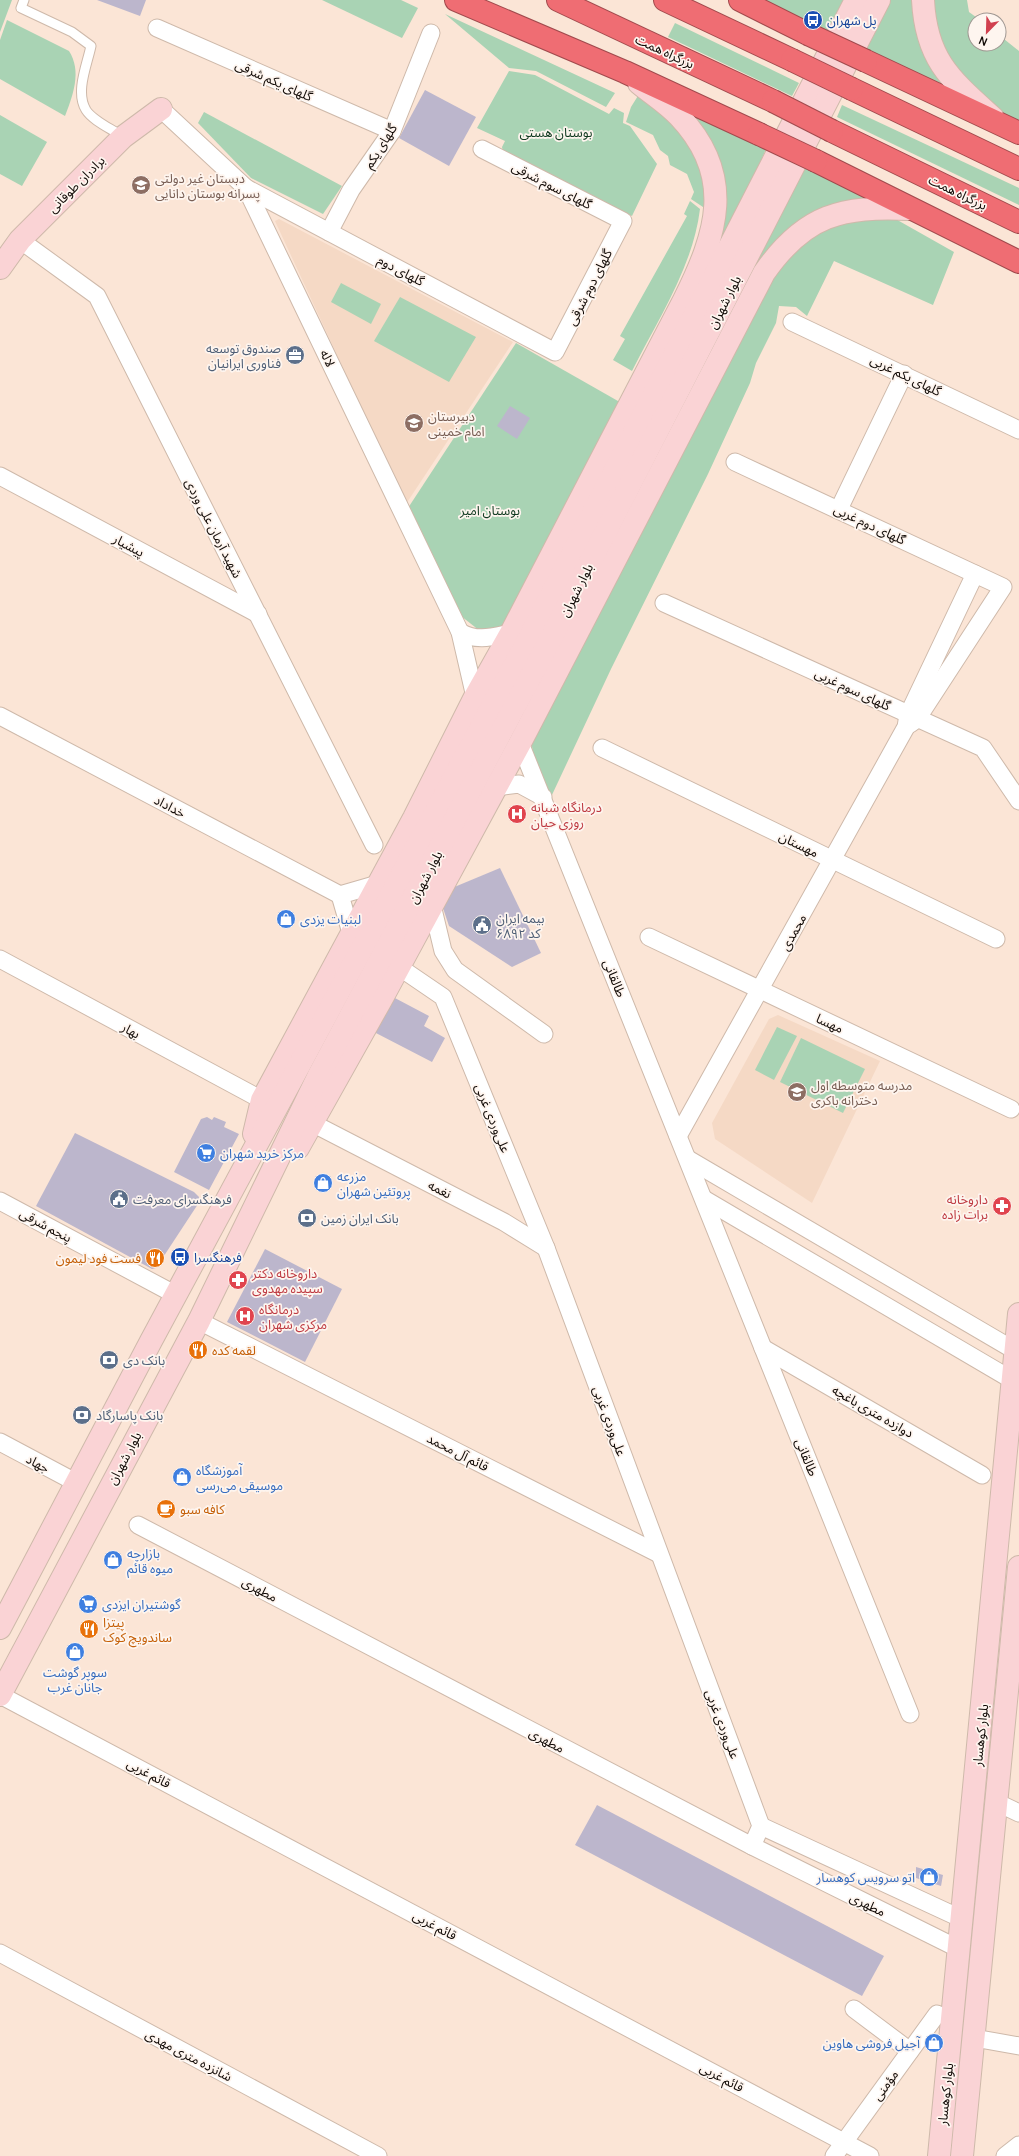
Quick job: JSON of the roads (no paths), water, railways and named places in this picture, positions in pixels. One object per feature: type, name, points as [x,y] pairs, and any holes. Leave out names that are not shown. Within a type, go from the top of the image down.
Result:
[{"type":"highway","points":[[456,0],[625,72],[759,134],[1019,262]]},
{"type":"highway","name":"بزرگراه همت","points":[[558,0],[772,101],[1019,222]]},
{"type":"highway","points":[[665,0],[1019,169]]},
{"type":"highway","points":[[740,0],[808,34],[1019,133]]},
{"type":"main road","name":"بلوار شهران","points":[[0,1628],[176,1295],[529,638],[856,0]]},
{"type":"main road","name":"بلوار شهران","points":[[0,1695],[198,1321],[318,1077],[550,640],[879,0]]},
{"type":"main road","points":[[923,0],[924,21],[928,37],[942,66],[960,89],[998,123]]},
{"type":"main road","name":"بلوار شهران","points":[[247,1164],[262,1100],[414,818],[475,697],[511,633],[684,300],[707,249],[714,225],[714,184],[711,170],[702,148],[678,115],[625,72]]},
{"type":"main road","name":"برادران طوقانی","points":[[0,268],[20,240],[123,137],[161,109]]},
{"type":"main road","name":"بلوار شهران","points":[[268,1178],[295,1153],[399,967],[520,743],[754,291],[771,262],[796,235],[837,214],[872,208],[910,209]]},
{"type":"main road","name":"بلوار کوهسار","points":[[939,2156],[1016,1382],[1019,1314]]},
{"type":"main road","name":"بلوار کوهسار","points":[[962,2156],[1019,1567]]},
{"type":"street","name":"گلهای یکم شرقی","points":[[157,28],[392,131]]},
{"type":"street","name":"گلهای یکم","points":[[329,232],[351,190],[392,131],[431,33]]},
{"type":"street","name":"لاله","points":[[161,109],[246,188],[460,632],[475,697]]},
{"type":"street","name":"گلهای سوم شرقی","points":[[482,149],[623,221]]},
{"type":"street","name":"گلهای دوم","points":[[246,188],[555,352]]},
{"type":"street","name":"گلهای دوم شرقی","points":[[555,352],[623,221]]},
{"type":"street","name":"شهید آرمان علی وردی","points":[[20,240],[97,296],[374,845]]},
{"type":"street","name":"گلهای یکم غربی","points":[[792,322],[1019,430]]},
{"type":"street","points":[[838,509],[904,374]]},
{"type":"street","name":"گلهای دوم غربی","points":[[735,462],[838,509],[1003,588],[911,720]]},
{"type":"street","name":"پیشیار","points":[[0,476],[258,614]]},
{"type":"street","points":[[911,720],[975,574]]},
{"type":"street","name":"گلهای سوم غربی","points":[[664,603],[911,720],[983,748],[1019,802]]},
{"type":"street","points":[[460,632],[469,638],[479,639],[511,633]]},
{"type":"street","name":"خداداد","points":[[0,716],[346,894]]},
{"type":"street","name":"محمدی","points":[[678,1136],[911,720]]},
{"type":"street","name":"طالقانی","points":[[520,743],[543,797],[910,1714]]},
{"type":"street","name":"مهستان","points":[[602,748],[996,939]]},
{"type":"street","points":[[496,787],[519,784],[543,797]]},
{"type":"street","points":[[351,933],[346,894],[378,884]]},
{"type":"street","points":[[432,905],[443,951],[455,970],[544,1034]]},
{"type":"street","name":"مهسا","points":[[649,936],[1011,1109]]},
{"type":"street","name":"بهار","points":[[0,959],[200,1068],[262,1100]]},
{"type":"street","points":[[399,967],[443,997],[466,978]]},
{"type":"street","name":"علی‌وردی غربی","points":[[443,997],[546,1248],[761,1826]]},
{"type":"street","name":"نغمه","points":[[312,1123],[504,1222],[546,1248]]},
{"type":"street","points":[[688,1159],[1017,1352]]},
{"type":"street","points":[[704,1199],[1016,1382]]},
{"type":"street","name":"پنجم شرقی","points":[[0,1201],[176,1295]]},
{"type":"street","points":[[504,1222],[528,1203]]},
{"type":"street","name":"قائم آل محمد","points":[[198,1321],[660,1554]]},
{"type":"street","name":"دوازده متری باغچه","points":[[763,1348],[982,1475]]},
{"type":"street","name":"جهاد","points":[[0,1442],[77,1483]]},
{"type":"street","name":"مطهری","points":[[138,1526],[752,1846],[959,1949]]},
{"type":"street","name":"قائم غربی","points":[[0,1695],[870,2156]]},
{"type":"street","points":[[996,1802],[1019,1813]]},
{"type":"street","points":[[752,1846],[761,1826]]},
{"type":"street","name":"مطهری","points":[[761,1826],[962,1919]]},
{"type":"street","name":"شانزده متری مهدی","points":[[0,1954],[378,2156]]},
{"type":"street","points":[[854,2009],[910,2051]]},
{"type":"street","name":"مؤمنی","points":[[834,2156],[937,2014]]},
{"type":"street","points":[[974,2038],[1019,2046]]},
{"type":"street","points":[[1005,2156],[1019,2145]]},
{"type":"lane","points":[[24,0],[21,8],[72,32],[91,46],[81,94],[86,110],[98,121],[123,137]]},
{"type":"place","name":"پل شهران","points":[[813,20]]},
{"type":"place","name":"دبستان غیر دولتی پسرانه بوستان دانایی","points":[[141,185]]},
{"type":"place","name":"صندوق توسعه فناوری ایرانیان","points":[[295,355]]},
{"type":"place","name":"دبیرستان امام خمینی","points":[[414,423]]},
{"type":"place","name":"درمانگاه شبانه روزی حیان","points":[[517,814]]},
{"type":"place","name":"لبنیات یزدی","points":[[286,919]]},
{"type":"place","name":"بیمه ایران کد ۶۸۹۲","points":[[482,925]]},
{"type":"place","name":"مدرسه متوسطه اول دخترانه باکری","points":[[797,1092]]},
{"type":"place","name":"مرکز خرید شهران","points":[[206,1153]]},
{"type":"place","name":"مزرعه پروتئین شهران","points":[[323,1183]]},
{"type":"place","name":"فرهنگسرای معرفت","points":[[119,1199]]},
{"type":"place","name":"داروخانه برات زاده","points":[[1002,1206]]},
{"type":"place","name":"بانک ایران زمین","points":[[307,1218]]},
{"type":"place","name":"فرهنگسرا","points":[[180,1257]]},
{"type":"place","name":"فست فود لیمون","points":[[155,1258]]},
{"type":"place","name":"داروخانه دکتر سپیده مهدوی","points":[[238,1280]]},
{"type":"place","name":"درمانگاه مرکزی شهران","points":[[245,1316]]},
{"type":"place","name":"لقمه کده","points":[[198,1350]]},
{"type":"place","name":"بانک دی","points":[[109,1360]]},
{"type":"place","name":"بانک پاسارگاد","points":[[82,1415]]},
{"type":"place","name":"آموزشگاه موسیقی می‌رسی","points":[[182,1477]]},
{"type":"place","name":"کافه سبو","points":[[166,1509]]},
{"type":"place","name":"بازارچه میوه قائم","points":[[113,1560]]},
{"type":"place","name":"گوشتیران ایزدی","points":[[88,1604]]},
{"type":"place","name":"پیتزا ساندویچ کوک","points":[[89,1629]]},
{"type":"place","name":"سوپر گوشت جانان غرب","points":[[75,1652]]},
{"type":"place","name":"اتو سرویس کوهسار","points":[[929,1877]]},
{"type":"place","name":"آجیل فروشی هاوین","points":[[934,2043]]},
{"type":"park label","name":"بوستان هستی","points":[[556,132]]},
{"type":"park label","name":"بوستان امیر","points":[[490,510]]}]
